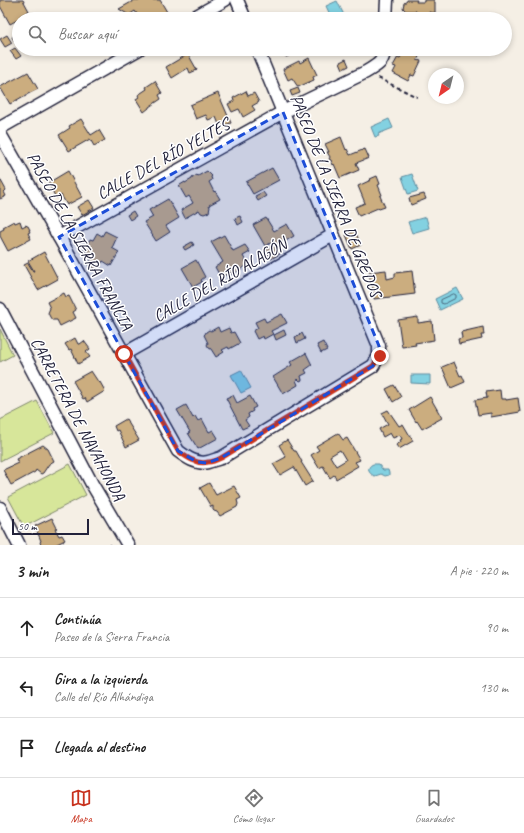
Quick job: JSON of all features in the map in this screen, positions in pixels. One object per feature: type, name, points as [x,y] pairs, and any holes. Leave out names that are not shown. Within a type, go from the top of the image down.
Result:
[{"type":"street","points":[[204,12],[225,0]]},
{"type":"street","points":[[237,0],[242,12]]},
{"type":"street","points":[[386,12],[387,0]]},
{"type":"street","points":[[0,128],[127,56]]},
{"type":"street","name":"PASEO DE LA SIERRA DE GREDOS","points":[[197,462],[207,463],[221,458],[373,366],[380,356],[379,346],[260,56]]},
{"type":"street","name":"CALLE DEL RÍO YELTES","points":[[59,237],[283,112],[373,68],[379,64],[383,56]]},
{"type":"street","name":"PASEO DE LA SIERRA FRANCIA","points":[[0,134],[178,451],[187,458],[197,462]]},
{"type":"street","name":"CALLE DEL RÍO ALAGÓN","points":[[124,354],[333,235]]},
{"type":"street","name":"CARRETERA DE NAVAHONDA","points":[[0,308],[92,484],[128,545]]},
{"type":"street","points":[[0,508],[19,545]]},
{"type":"path","points":[[376,77],[417,97]]},
{"type":"highlighted area","points":[[283,112],[379,346],[379,356],[373,366],[221,458],[207,463],[197,462],[178,451],[59,237]]},
{"type":"green space","points":[[0,329],[13,355],[0,362]]},
{"type":"green space","points":[[37,401],[54,433],[0,461],[0,420]]},
{"type":"green space","points":[[70,464],[86,495],[24,527],[8,497]]},
{"type":"water","points":[[337,1],[342,12],[329,12],[326,6]]},
{"type":"water","points":[[389,119],[393,128],[378,134],[379,136],[375,137],[371,127]]},
{"type":"water","points":[[412,174],[418,191],[408,194],[402,177]]},
{"type":"water","points":[[426,217],[429,228],[412,233],[408,222]]},
{"type":"water","points":[[457,288],[463,299],[440,310],[435,299]]},
{"type":"water","points":[[241,370],[251,388],[241,393],[231,375]]},
{"type":"water","points":[[411,375],[430,375],[430,384],[411,383]]},
{"type":"water","points":[[373,464],[378,464],[383,470],[388,470],[389,475],[373,475],[369,472],[369,467]]},
{"type":"building","points":[[0,0],[23,0],[29,11],[12,12],[12,23],[10,24],[0,6]]},
{"type":"building","points":[[135,0],[160,0],[167,12],[124,12],[119,9]]},
{"type":"building","points":[[417,0],[416,2],[424,2],[424,0],[434,0],[435,12],[406,11],[403,8],[404,3],[407,1]]},
{"type":"building","points":[[7,35],[12,43],[5,47],[0,39]]},
{"type":"building","points":[[14,56],[21,56],[16,59]]},
{"type":"building","points":[[185,56],[189,56],[197,70],[190,73],[188,68],[172,78],[166,67]]},
{"type":"building","points":[[401,56],[419,56],[417,60],[421,61],[414,76],[411,75],[408,81],[393,73],[396,67],[393,66],[398,57],[400,58]]},
{"type":"building","points":[[309,58],[317,75],[313,77],[314,80],[298,87],[292,78],[288,80],[283,69]]},
{"type":"building","points":[[346,59],[349,66],[343,69],[340,62]]},
{"type":"building","points":[[28,72],[38,89],[10,104],[0,87]]},
{"type":"building","points":[[155,81],[162,93],[159,95],[161,99],[144,112],[136,99],[139,97],[138,95],[147,89],[146,87]]},
{"type":"building","points":[[298,88],[300,93],[292,96],[290,91]]},
{"type":"building","points":[[246,91],[248,96],[254,93],[259,102],[252,106],[255,110],[243,117],[239,109],[232,112],[228,104],[234,101],[233,98]]},
{"type":"building","points":[[218,93],[231,123],[220,127],[216,117],[208,120],[206,115],[196,119],[190,105]]},
{"type":"building","points":[[81,119],[91,135],[99,130],[105,140],[94,146],[90,139],[69,151],[59,135],[70,128],[69,126]]},
{"type":"building","points":[[341,137],[346,150],[347,149],[350,155],[365,149],[369,158],[356,163],[359,170],[340,178],[334,164],[333,165],[329,159],[330,157],[327,152],[329,152],[325,144]]},
{"type":"building","points":[[272,168],[279,180],[253,194],[246,182]]},
{"type":"building","points":[[68,171],[82,197],[67,205],[61,195],[56,198],[48,183]]},
{"type":"building","points":[[207,171],[212,176],[212,180],[209,182],[214,192],[215,191],[220,199],[209,205],[209,212],[204,214],[199,210],[185,218],[181,210],[193,203],[189,196],[186,198],[179,186]]},
{"type":"building","points":[[377,176],[380,184],[378,185],[382,195],[380,196],[385,207],[378,208],[359,216],[355,207],[365,203],[358,186]]},
{"type":"building","points":[[0,179],[6,190],[4,192],[6,196],[0,199]]},
{"type":"building","points":[[263,192],[266,196],[258,201],[255,196]]},
{"type":"building","points":[[424,194],[426,199],[411,205],[409,198]]},
{"type":"building","points":[[168,199],[179,218],[166,226],[170,232],[156,241],[144,222],[153,217],[149,210]]},
{"type":"building","points":[[89,200],[94,208],[82,215],[77,207]]},
{"type":"building","points":[[133,211],[136,216],[130,220],[127,215]]},
{"type":"building","points":[[240,216],[243,222],[238,225],[235,218]]},
{"type":"building","points":[[266,218],[274,231],[287,224],[294,236],[276,247],[280,254],[271,259],[265,250],[272,246],[271,243],[265,246],[253,225]]},
{"type":"building","points":[[14,221],[15,223],[20,221],[22,227],[26,225],[28,226],[30,232],[28,233],[31,239],[8,251],[0,236],[0,231],[4,229],[3,227]]},
{"type":"building","points":[[105,231],[117,237],[112,248],[119,252],[111,266],[103,261],[98,271],[88,265],[93,256],[84,250],[90,239],[93,240],[97,233],[102,236]]},
{"type":"building","points":[[355,231],[361,245],[352,249],[346,235]]},
{"type":"building","points":[[224,235],[233,251],[245,245],[250,252],[243,256],[248,265],[232,275],[230,272],[221,278],[215,267],[223,262],[211,242]]},
{"type":"building","points":[[192,242],[194,245],[185,250],[183,247]]},
{"type":"building","points":[[44,252],[58,279],[38,290],[24,265],[28,263],[34,271],[28,261]]},
{"type":"building","points":[[196,260],[205,277],[201,280],[202,282],[193,287],[182,268]]},
{"type":"building","points":[[386,270],[387,279],[395,277],[395,273],[412,271],[415,294],[374,299],[369,272]]},
{"type":"building","points":[[64,293],[66,297],[69,296],[76,310],[73,312],[76,318],[60,326],[57,320],[52,320],[50,317],[48,313],[50,308],[47,302]]},
{"type":"building","points":[[282,314],[287,323],[271,331],[273,334],[264,339],[263,336],[257,339],[253,331],[258,328],[255,322],[264,318],[266,322]]},
{"type":"building","points":[[418,317],[418,323],[432,321],[434,340],[402,347],[398,320]]},
{"type":"building","points":[[218,327],[220,332],[229,328],[231,333],[234,332],[240,343],[229,349],[228,347],[222,350],[224,352],[216,357],[207,345],[208,343],[204,335],[209,330],[211,331]]},
{"type":"building","points":[[483,327],[484,335],[481,335],[482,339],[459,344],[458,339],[462,338],[461,332]]},
{"type":"building","points":[[284,330],[286,335],[276,340],[274,335]]},
{"type":"building","points":[[302,333],[305,339],[297,343],[295,337]]},
{"type":"building","points":[[75,338],[78,344],[84,341],[90,349],[86,352],[90,357],[78,364],[71,349],[69,350],[65,344]]},
{"type":"building","points":[[323,342],[327,350],[321,353],[317,345]]},
{"type":"building","points":[[306,353],[312,365],[305,370],[307,373],[301,376],[302,380],[296,380],[298,385],[283,394],[273,377],[292,365],[290,362]]},
{"type":"building","points":[[454,362],[460,376],[462,375],[465,382],[451,388],[442,367]]},
{"type":"building","points":[[91,371],[105,391],[87,402],[85,398],[83,399],[73,381]]},
{"type":"building","points":[[394,385],[401,397],[393,402],[386,389]]},
{"type":"building","points":[[500,390],[501,399],[506,400],[518,398],[520,412],[491,417],[491,413],[478,415],[475,400],[487,398],[486,392]]},
{"type":"building","points":[[233,395],[237,403],[250,396],[256,407],[252,409],[253,411],[248,414],[249,417],[245,420],[249,426],[242,429],[226,398]]},
{"type":"building","points":[[430,397],[442,418],[422,429],[409,410]]},
{"type":"building","points":[[186,405],[193,418],[195,416],[198,421],[202,419],[209,432],[213,430],[218,438],[198,449],[188,433],[190,432],[177,410]]},
{"type":"building","points":[[388,410],[399,426],[403,424],[413,441],[399,449],[396,445],[401,442],[400,440],[402,439],[400,435],[393,438],[390,433],[383,437],[379,429],[388,424],[382,413]]},
{"type":"building","points":[[126,419],[139,440],[126,447],[118,430],[116,431],[114,426]]},
{"type":"building","points":[[338,433],[343,440],[347,438],[360,460],[355,462],[358,466],[336,479],[334,475],[330,478],[323,466],[319,468],[311,455],[319,450],[316,446]],"holes":[[[340,450],[346,460],[336,466],[330,456]]]},
{"type":"building","points":[[287,440],[294,451],[296,451],[313,481],[305,486],[294,467],[280,475],[273,464],[286,457],[279,445]]},
{"type":"building","points":[[43,445],[48,449],[54,461],[49,464],[43,473],[41,474],[36,470],[35,472],[11,485],[3,470],[18,463],[16,459]]},
{"type":"building","points":[[209,483],[216,495],[234,486],[241,498],[237,500],[237,507],[220,516],[214,511],[213,506],[211,507],[200,488]]},
{"type":"building","points":[[52,518],[59,536],[62,535],[65,540],[55,545],[41,545],[41,541],[35,526]]},
{"type":"route","points":[[124,354],[178,451],[187,458],[197,462],[207,463],[221,458],[373,366],[380,356]]}]
